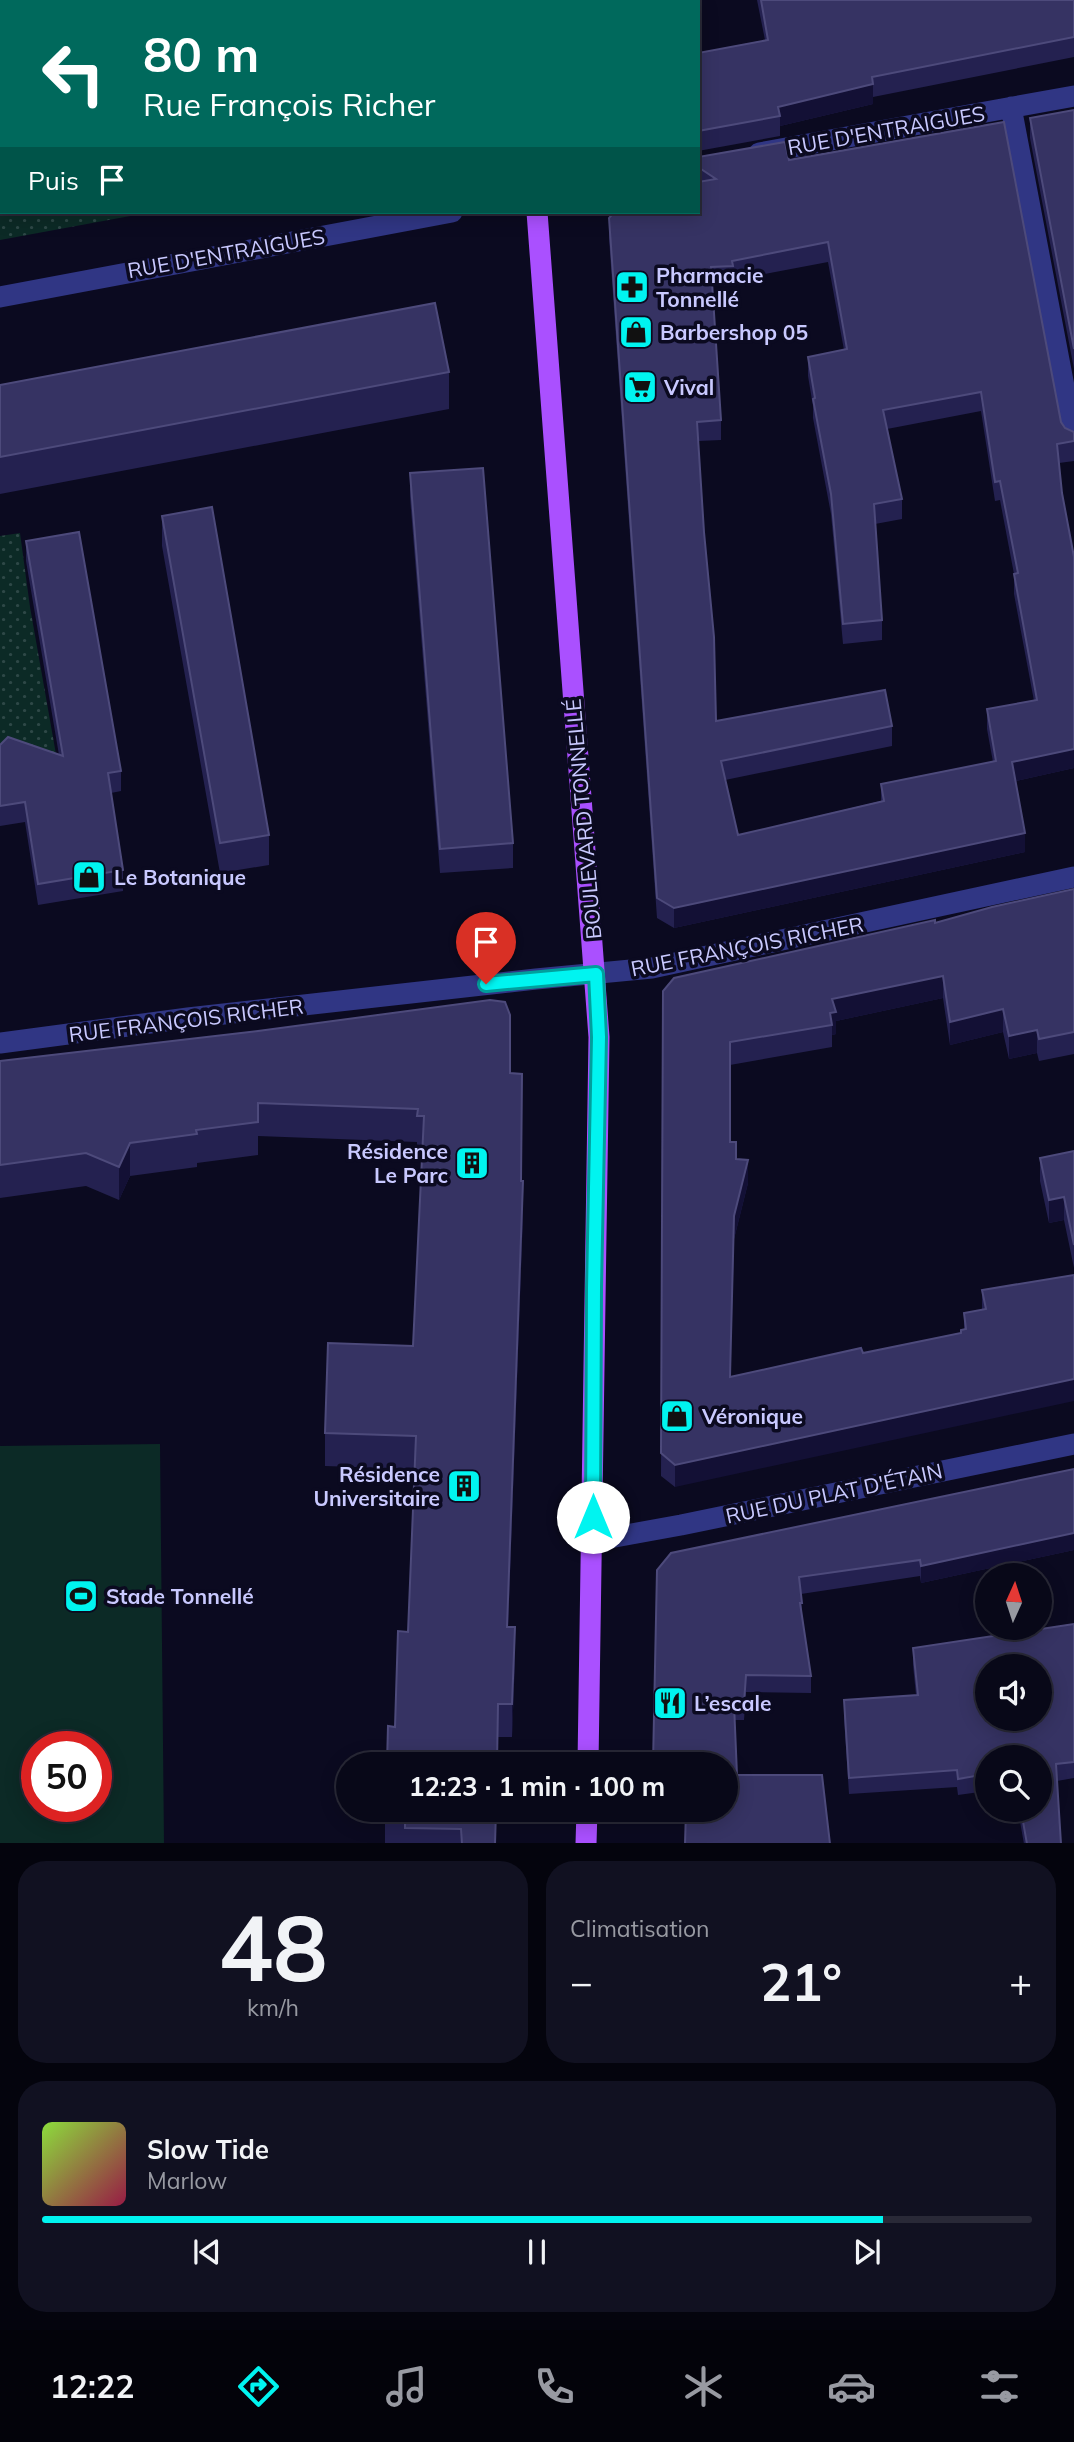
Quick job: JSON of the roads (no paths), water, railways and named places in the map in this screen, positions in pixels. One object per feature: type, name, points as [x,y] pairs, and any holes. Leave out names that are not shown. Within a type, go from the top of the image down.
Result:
[{"type":"main road","name":"BOULEVARD TONNELLÉ","points":[[537,214],[599,1037],[593,1541],[587,1752]]},
{"type":"main road","points":[[586,1843],[587,1822]]},
{"type":"street","name":"RUE D'ENTRAIGUES","points":[[739,156],[1074,96]]},
{"type":"street","points":[[1011,107],[1074,439]]},
{"type":"street","name":"RUE D'ENTRAIGUES","points":[[0,297],[441,214]]},
{"type":"street","name":"RUE FRANÇOIS RICHER","points":[[0,1043],[188,1018],[652,968],[1074,877]]},
{"type":"street","name":"RUE DU PLAT D'ÉTAIN","points":[[593,1541],[1074,1444]]},
{"type":"place","name":"Pharmacie Tonnellé","points":[[632,287]]},
{"type":"place","name":"Barbershop 05","points":[[636,332]]},
{"type":"place","name":"Vival","points":[[640,387]]},
{"type":"place","name":"Le Botanique","points":[[89,877]]},
{"type":"place","name":"Résidence Le Parc","points":[[472,1163]]},
{"type":"place","name":"Véronique","points":[[677,1416]]},
{"type":"place","name":"Résidence Universitaire","points":[[464,1486]]},
{"type":"place","name":"Stade Tonnellé","points":[[81,1596]]},
{"type":"place","name":"L’escale","points":[[670,1703]]}]
